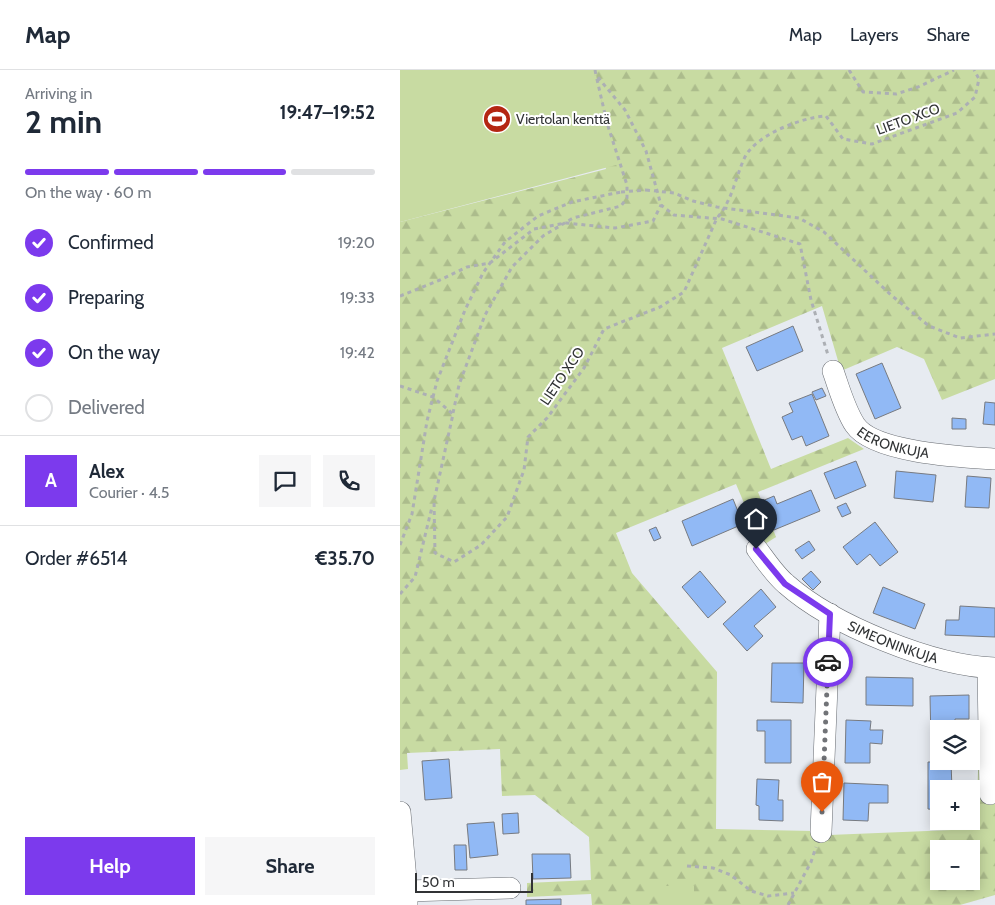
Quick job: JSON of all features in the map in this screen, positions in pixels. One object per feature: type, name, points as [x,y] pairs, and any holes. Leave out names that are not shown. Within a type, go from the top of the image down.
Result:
[{"type":"street","name":"EERONKUJA","points":[[833,371],[855,426],[867,436],[887,444],[929,454],[995,459]]},
{"type":"street","name":"SIMEONINKUJA","points":[[756,549],[785,584],[830,614],[891,643],[949,662],[991,668]]},
{"type":"street","points":[[821,832],[830,614]]},
{"type":"street","points":[[990,794],[991,668]]},
{"type":"street","points":[[400,812],[407,898],[510,888]]},
{"type":"path","name":"LIETO XCO","points":[[849,70],[862,92],[896,94],[918,87],[954,70]]},
{"type":"path","name":"LIETO XCO","points":[[566,223],[543,236],[512,268],[485,315],[459,385],[434,501],[435,553],[454,562],[480,545],[507,517],[524,470],[528,437],[548,418],[584,368],[604,328],[660,308],[684,292],[717,218],[725,208],[745,157],[765,136],[811,116],[826,116],[843,139],[872,144],[957,113],[975,97],[979,79],[974,70]]},
{"type":"path","points":[[595,72],[625,110],[646,151],[661,205],[674,215],[722,219],[800,244],[812,300],[833,371]]},
{"type":"path","points":[[566,223],[573,218],[621,206],[627,198],[627,185],[607,123],[595,72]]},
{"type":"path","points":[[400,545],[412,514],[417,473],[433,398],[465,310],[490,263],[505,242],[538,216],[572,202],[621,192],[655,189],[725,208],[799,218],[824,232],[891,295],[929,326],[960,338],[995,334]]},
{"type":"path","points":[[400,296],[440,280],[467,266],[490,263],[534,229],[566,223],[615,228],[653,221],[661,205]]},
{"type":"path","points":[[400,386],[433,398],[453,414]]},
{"type":"path","points":[[400,594],[416,576],[434,501]]},
{"type":"path","points":[[788,905],[811,862],[821,832]]},
{"type":"path","points":[[687,866],[713,868],[731,875],[750,891],[768,896],[794,893]]},
{"type":"green space","name":"Viertolan kenttä","points":[[400,70],[595,70],[601,99],[620,164],[400,222]]},
{"type":"green space","points":[[582,70],[995,70],[995,379],[942,400],[924,359],[897,347],[841,371],[822,306],[722,348],[771,469],[848,438],[864,449],[758,492],[776,537],[762,546],[736,484],[616,533],[632,573],[717,672],[716,829],[814,831],[829,835],[980,830],[980,780],[978,780],[978,770],[995,770],[995,895],[960,905],[592,905],[591,894],[527,897],[527,883],[591,880],[589,837],[535,795],[502,796],[500,749],[407,753],[408,769],[400,770],[400,222],[606,169]]},
{"type":"green space","points":[[662,886],[694,886],[694,905],[662,905]]},
{"type":"building","points":[[793,326],[803,351],[757,371],[746,347]]},
{"type":"building","points":[[882,363],[901,408],[875,419],[856,374]]},
{"type":"building","points":[[822,388],[826,396],[816,400],[812,392]]},
{"type":"building","points":[[812,394],[829,436],[806,446],[802,436],[792,440],[782,417],[793,412],[789,403]]},
{"type":"building","points":[[985,402],[995,403],[995,425],[983,424]]},
{"type":"building","points":[[952,418],[966,419],[966,429],[952,429]]},
{"type":"building","points":[[856,461],[866,486],[835,499],[824,473]]},
{"type":"building","points":[[896,471],[936,475],[933,502],[894,498]]},
{"type":"building","points":[[967,476],[991,478],[989,508],[965,507]]},
{"type":"building","points":[[811,490],[820,511],[774,530],[762,501],[774,496],[777,504]]},
{"type":"building","points":[[733,499],[743,524],[692,546],[682,521]]},
{"type":"building","points":[[846,503],[851,513],[842,517],[837,507]]},
{"type":"building","points":[[875,522],[898,552],[880,566],[870,554],[857,565],[843,547]]},
{"type":"building","points":[[656,527],[661,538],[654,541],[649,530]]},
{"type":"building","points":[[809,541],[815,550],[802,559],[795,550]]},
{"type":"building","points":[[700,571],[726,602],[708,618],[682,587]]},
{"type":"building","points":[[811,571],[821,582],[813,590],[802,579]]},
{"type":"building","points":[[883,587],[925,604],[915,629],[873,613]]},
{"type":"building","points":[[761,589],[776,607],[754,626],[763,636],[747,651],[723,624]]},
{"type":"building","points":[[960,606],[995,608],[995,637],[945,635],[946,620],[959,620]]},
{"type":"building","points":[[772,663],[804,663],[803,703],[771,702]]},
{"type":"building","points":[[866,677],[913,678],[913,706],[866,705]]},
{"type":"building","points":[[969,695],[969,719],[931,720],[930,696]]},
{"type":"building","points":[[757,720],[791,720],[791,763],[765,763],[765,731],[757,731]]},
{"type":"building","points":[[846,720],[871,721],[870,730],[883,730],[882,744],[870,743],[870,763],[845,763]]},
{"type":"building","points":[[449,759],[452,798],[425,800],[422,761]]},
{"type":"building","points":[[928,762],[930,762],[930,770],[951,770],[952,780],[930,780],[930,809],[928,809]]},
{"type":"building","points":[[757,779],[779,780],[778,800],[783,800],[783,821],[759,820],[759,806],[756,805]]},
{"type":"building","points":[[844,783],[888,785],[888,803],[869,803],[868,821],[843,820]]},
{"type":"building","points":[[518,813],[519,833],[503,834],[502,814]]},
{"type":"building","points":[[494,822],[498,855],[470,858],[467,824]]},
{"type":"building","points":[[454,845],[466,845],[467,870],[455,870]]},
{"type":"building","points":[[532,854],[570,854],[571,878],[533,879]]},
{"type":"building","points":[[561,899],[561,905],[526,905],[526,900]]},
{"type":"way so far","points":[[822,812],[828,662]]},
{"type":"place","name":"Viertolan kenttä","points":[[497,119]]},
{"type":"route","points":[[756,549],[785,584],[830,614],[828,662]]}]
